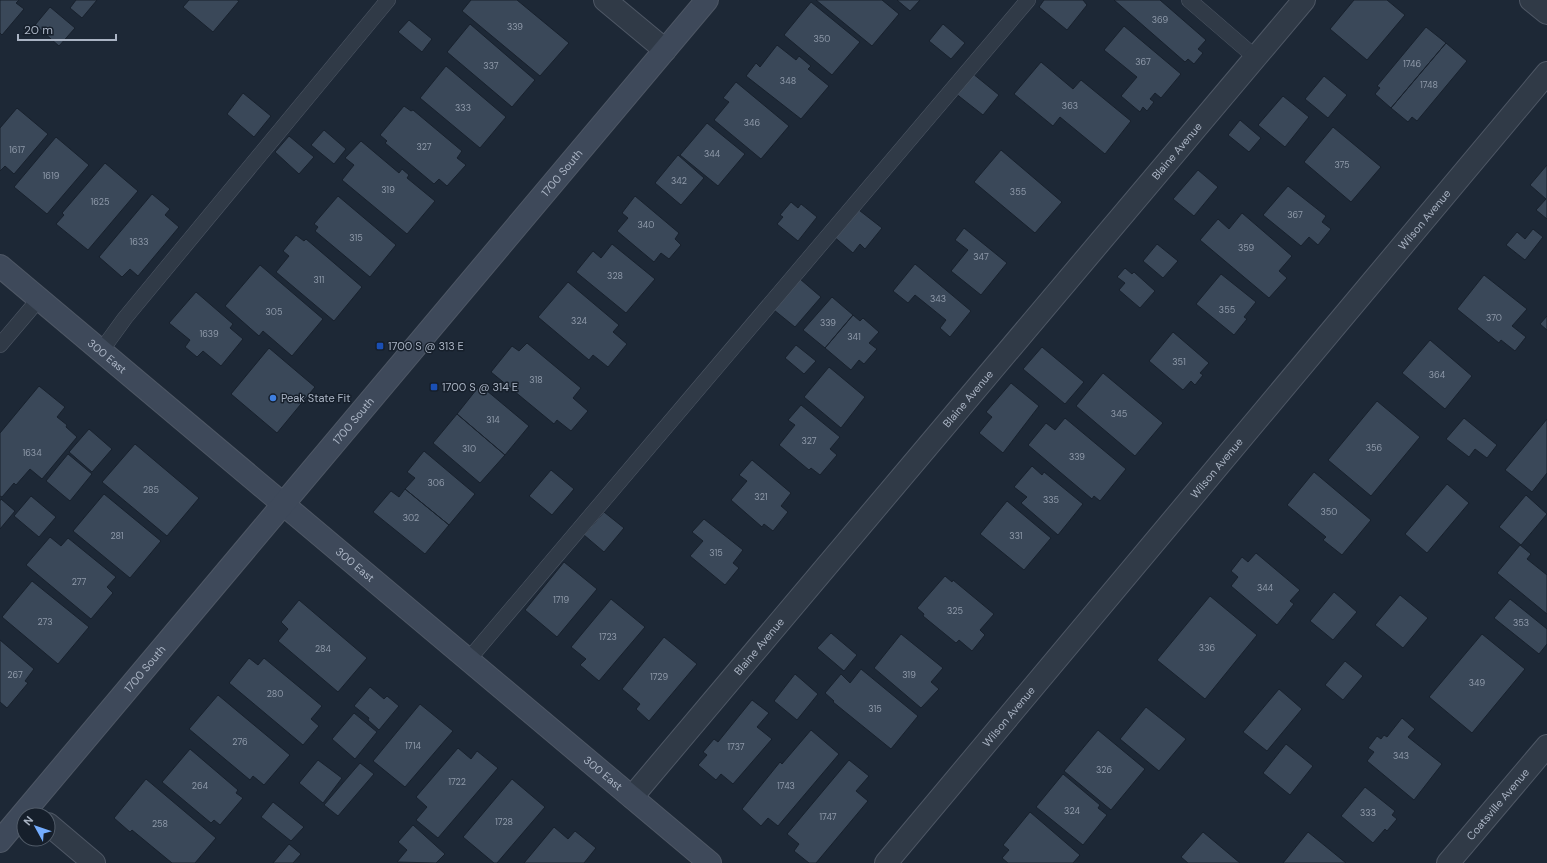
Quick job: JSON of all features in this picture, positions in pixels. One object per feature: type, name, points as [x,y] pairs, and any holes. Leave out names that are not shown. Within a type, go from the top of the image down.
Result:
[{"type":"street","points":[[606,0],[665,50]]},
{"type":"street","name":"1700 South","points":[[36,807],[284,505],[707,0]]},
{"type":"street","name":"Blaine Avenue","points":[[632,797],[1304,0]]},
{"type":"street","points":[[1531,0],[1547,13]]},
{"type":"street","name":"Wilson Avenue","points":[[886,863],[1547,73]]},
{"type":"street","name":"300 East","points":[[0,266],[710,863]]},
{"type":"street","name":"Coatsville Avenue","points":[[1448,863],[1547,746]]},
{"type":"street","name":"1700 South","points":[[0,841],[16,826]]},
{"type":"street","points":[[56,831],[94,863]]},
{"type":"lane","points":[[101,351],[125,318],[388,0]]},
{"type":"lane","points":[[469,660],[1028,0]]},
{"type":"lane","points":[[1189,0],[1255,57]]},
{"type":"lane","points":[[0,346],[39,299]]},
{"type":"building","points":[[0,0],[19,0],[16,3],[24,9],[2,35],[0,33]]},
{"type":"building","points":[[76,0],[97,0],[82,18],[70,8]]},
{"type":"building","points":[[189,0],[239,1],[213,32],[183,7]]},
{"type":"building","points":[[471,0],[517,0],[569,43],[540,76],[462,11]]},
{"type":"building","points":[[816,0],[882,0],[899,14],[872,46]]},
{"type":"building","points":[[897,0],[920,0],[910,11]]},
{"type":"building","points":[[1044,0],[1083,0],[1087,5],[1067,30],[1039,7]]},
{"type":"building","points":[[1114,0],[1160,0],[1206,40],[1198,49],[1203,53],[1194,64],[1188,59],[1185,62]]},
{"type":"building","points":[[1354,0],[1387,0],[1405,15],[1367,60],[1330,29]]},
{"type":"building","points":[[811,2],[860,42],[832,75],[784,35]]},
{"type":"building","points":[[50,7],[75,28],[59,46],[35,25]]},
{"type":"building","points":[[409,20],[432,39],[422,52],[398,32]]},
{"type":"building","points":[[470,24],[535,80],[512,107],[447,52]]},
{"type":"building","points":[[943,24],[965,43],[951,59],[929,41]]},
{"type":"building","points":[[1124,26],[1181,74],[1161,98],[1155,93],[1150,99],[1154,102],[1147,111],[1143,107],[1140,112],[1121,96],[1137,77],[1104,50]]},
{"type":"building","points":[[1426,27],[1446,43],[1391,108],[1375,94],[1380,88],[1377,86]]},
{"type":"building","points":[[1446,43],[1467,61],[1417,121],[1412,117],[1408,122],[1391,108]]},
{"type":"building","points":[[777,45],[796,60],[799,56],[811,66],[808,69],[829,86],[801,119],[746,76],[756,63],[760,67]]},
{"type":"building","points":[[1041,62],[1073,89],[1081,80],[1131,121],[1105,154],[1060,117],[1053,126],[1014,94]]},
{"type":"building","points":[[446,66],[506,117],[480,148],[420,98]]},
{"type":"building","points":[[972,73],[999,95],[983,115],[955,93]]},
{"type":"building","points":[[1324,76],[1347,95],[1328,118],[1305,99]]},
{"type":"building","points":[[736,82],[789,126],[761,159],[714,120],[729,102],[723,98]]},
{"type":"building","points":[[243,93],[271,116],[254,137],[227,114]]},
{"type":"building","points":[[1283,96],[1309,117],[1285,147],[1258,125]]},
{"type":"building","points":[[404,106],[411,111],[413,110],[462,151],[457,158],[466,165],[447,186],[439,179],[434,184],[385,143],[387,141],[380,135]]},
{"type":"building","points":[[17,108],[48,134],[14,174],[5,166],[0,171],[0,128]]},
{"type":"building","points":[[1240,120],[1261,138],[1249,152],[1228,135]]},
{"type":"building","points":[[707,123],[745,154],[718,186],[680,155]]},
{"type":"building","points":[[1333,127],[1381,167],[1351,202],[1304,162]]},
{"type":"building","points":[[324,130],[346,149],[334,164],[311,145]]},
{"type":"building","points":[[289,136],[314,157],[299,174],[275,152]]},
{"type":"building","points":[[56,137],[89,165],[47,214],[14,187]]},
{"type":"building","points":[[361,141],[399,173],[402,169],[409,175],[407,178],[435,201],[407,234],[342,180],[354,165],[345,158]]},
{"type":"building","points":[[1001,150],[1062,202],[1035,233],[974,182]]},
{"type":"building","points":[[678,155],[704,178],[681,205],[655,183]]},
{"type":"building","points":[[105,163],[138,191],[88,250],[56,224],[64,215],[62,213]]},
{"type":"building","points":[[1547,165],[1547,219],[1536,210],[1546,199],[1530,185]]},
{"type":"building","points":[[1198,170],[1218,187],[1194,216],[1173,199]]},
{"type":"building","points":[[1288,186],[1326,216],[1322,222],[1331,229],[1318,245],[1309,237],[1301,246],[1263,215]]},
{"type":"building","points":[[152,194],[170,209],[165,215],[179,227],[138,276],[130,269],[122,277],[99,257]]},
{"type":"building","points":[[338,196],[396,245],[370,277],[315,231],[318,227],[314,224]]},
{"type":"building","points":[[635,196],[679,233],[675,239],[681,245],[669,259],[661,253],[654,262],[617,231],[628,218],[622,213]]},
{"type":"building","points":[[791,202],[798,208],[801,204],[817,217],[798,241],[777,224],[783,217],[780,215]]},
{"type":"building","points":[[855,207],[882,228],[865,249],[860,244],[853,253],[832,235]]},
{"type":"building","points":[[1242,213],[1292,256],[1279,271],[1287,278],[1269,298],[1200,240],[1218,219],[1229,229]]},
{"type":"building","points":[[964,228],[1007,263],[981,295],[951,271],[968,250],[955,240]]},
{"type":"building","points":[[1533,229],[1543,237],[1525,260],[1506,245],[1517,232],[1525,239]]},
{"type":"building","points":[[296,235],[304,241],[306,239],[362,287],[334,321],[276,272],[289,256],[283,251]]},
{"type":"building","points":[[612,244],[655,279],[626,313],[576,272],[593,251],[601,258]]},
{"type":"building","points":[[1157,244],[1178,261],[1163,278],[1143,261]]},
{"type":"building","points":[[915,264],[971,311],[950,337],[940,328],[946,320],[915,295],[908,303],[893,291]]},
{"type":"building","points":[[260,265],[323,319],[292,356],[263,331],[259,336],[225,306]]},
{"type":"building","points":[[1125,268],[1132,274],[1134,272],[1155,291],[1140,308],[1119,290],[1125,283],[1117,277]]},
{"type":"building","points":[[1221,274],[1256,302],[1244,317],[1247,319],[1234,335],[1196,304]]},
{"type":"building","points":[[1484,275],[1527,309],[1512,326],[1526,337],[1515,351],[1501,340],[1499,343],[1457,309]]},
{"type":"building","points":[[800,279],[821,297],[795,327],[774,310]]},
{"type":"building","points":[[568,282],[619,325],[613,332],[627,344],[608,367],[593,355],[589,360],[538,317]]},
{"type":"building","points":[[196,292],[233,324],[230,328],[243,339],[221,366],[203,351],[197,357],[185,347],[190,340],[169,323]]},
{"type":"building","points":[[832,297],[853,315],[825,348],[803,330]]},
{"type":"building","points":[[853,315],[860,321],[863,318],[879,332],[869,343],[877,349],[864,364],[859,360],[851,370],[825,348]]},
{"type":"building","points":[[1547,316],[1547,330],[1540,324]]},
{"type":"building","points":[[1173,332],[1209,363],[1200,373],[1203,375],[1195,385],[1191,381],[1183,390],[1149,361]]},
{"type":"building","points":[[1430,340],[1472,376],[1445,409],[1402,373]]},
{"type":"building","points":[[527,343],[581,388],[573,398],[588,411],[571,431],[557,420],[554,424],[491,372],[512,346],[519,351]]},
{"type":"building","points":[[796,345],[816,361],[804,374],[785,358]]},
{"type":"building","points":[[1042,347],[1084,382],[1065,404],[1023,369]]},
{"type":"building","points":[[269,348],[315,387],[277,433],[231,394]]},
{"type":"building","points":[[829,367],[865,397],[841,428],[804,397]]},
{"type":"building","points":[[1103,373],[1163,423],[1135,456],[1076,406]]},
{"type":"building","points":[[1011,383],[1039,406],[1003,453],[979,433],[992,417],[986,412]]},
{"type":"building","points":[[480,385],[529,426],[505,455],[457,414]]},
{"type":"building","points":[[39,386],[65,407],[57,417],[67,425],[66,427],[77,437],[42,479],[30,469],[16,485],[14,483],[2,497],[0,496],[0,433]]},
{"type":"building","points":[[1377,401],[1420,437],[1371,496],[1328,460]]},
{"type":"building","points":[[801,405],[840,437],[830,449],[837,455],[820,475],[811,468],[809,470],[779,445],[795,425],[788,420]]},
{"type":"building","points":[[457,414],[505,455],[480,483],[433,443]]},
{"type":"building","points":[[1065,418],[1126,469],[1100,501],[1094,496],[1092,499],[1028,445],[1046,423],[1055,430]]},
{"type":"building","points":[[1464,418],[1497,445],[1487,458],[1475,449],[1469,457],[1446,439]]},
{"type":"building","points":[[1547,419],[1547,473],[1532,492],[1505,470]]},
{"type":"building","points":[[89,429],[112,449],[92,472],[69,452]]},
{"type":"building","points":[[135,444],[199,498],[167,536],[102,482]]},
{"type":"building","points":[[424,451],[475,494],[449,525],[405,489],[415,478],[407,472]]},
{"type":"building","points":[[68,454],[92,474],[70,501],[46,481]]},
{"type":"building","points":[[752,460],[791,493],[781,506],[788,512],[773,531],[764,524],[762,527],[731,500],[747,481],[739,475]]},
{"type":"building","points":[[1032,466],[1042,475],[1044,472],[1083,504],[1058,535],[1021,503],[1027,497],[1014,487]]},
{"type":"building","points":[[551,470],[574,489],[552,515],[529,496]]},
{"type":"building","points":[[1314,472],[1371,520],[1342,555],[1323,540],[1326,537],[1287,505]]},
{"type":"building","points":[[1447,484],[1469,503],[1427,553],[1405,534]]},
{"type":"building","points":[[405,489],[449,525],[425,554],[373,512],[391,491],[399,497]]},
{"type":"building","points":[[104,494],[161,541],[130,578],[73,531]]},
{"type":"building","points":[[1526,495],[1547,514],[1521,545],[1499,527]]},
{"type":"building","points":[[31,496],[56,517],[39,537],[14,516]]},
{"type":"building","points":[[1,499],[15,511],[0,529],[0,501]]},
{"type":"building","points":[[1007,501],[1051,538],[1024,570],[980,534]]},
{"type":"building","points":[[604,512],[624,528],[604,552],[584,535]]},
{"type":"building","points":[[704,519],[743,550],[733,563],[739,568],[725,585],[690,556],[703,541],[692,532]]},
{"type":"building","points":[[50,537],[61,546],[68,538],[116,577],[107,587],[113,593],[91,619],[26,565]]},
{"type":"building","points":[[1520,545],[1531,554],[1527,559],[1547,575],[1547,614],[1497,573]]},
{"type":"building","points":[[1256,553],[1300,590],[1290,601],[1294,604],[1277,625],[1231,586],[1238,577],[1231,571],[1242,557],[1248,562]]},
{"type":"building","points":[[564,562],[597,589],[557,637],[525,610]]},
{"type":"building","points":[[945,576],[952,582],[953,580],[994,614],[980,630],[985,635],[972,651],[959,640],[956,643],[923,616],[924,614],[917,608]]},
{"type":"building","points":[[32,581],[89,627],[58,664],[2,617]]},
{"type":"building","points":[[1334,592],[1357,612],[1333,640],[1310,621]]},
{"type":"building","points":[[1400,595],[1428,618],[1403,648],[1375,625]]},
{"type":"building","points":[[1210,596],[1257,635],[1205,699],[1157,660]]},
{"type":"building","points":[[611,599],[645,627],[599,681],[580,665],[586,659],[571,647]]},
{"type":"building","points":[[1510,599],[1547,629],[1547,644],[1539,654],[1494,618]]},
{"type":"building","points":[[299,600],[367,658],[338,692],[278,641],[288,629],[281,622]]},
{"type":"building","points":[[831,633],[857,655],[844,671],[817,648]]},
{"type":"building","points":[[901,634],[943,668],[931,682],[939,689],[921,708],[874,668]]},
{"type":"building","points":[[1482,634],[1525,669],[1472,733],[1429,697]]},
{"type":"building","points":[[664,637],[697,664],[649,721],[636,709],[640,704],[622,689]]},
{"type":"building","points":[[0,640],[34,669],[25,681],[28,683],[7,708],[0,702]]},
{"type":"building","points":[[249,658],[258,665],[264,658],[322,706],[311,719],[319,726],[303,745],[229,683]]},
{"type":"building","points":[[1345,661],[1363,676],[1343,700],[1325,685]]},
{"type":"building","points":[[861,669],[918,716],[891,749],[833,702],[834,701],[825,693],[841,674],[850,683]]},
{"type":"building","points":[[795,674],[818,694],[797,720],[774,701]]},
{"type":"building","points":[[370,687],[384,699],[387,696],[399,706],[379,730],[368,720],[369,718],[354,706]]},
{"type":"building","points":[[1279,689],[1302,709],[1267,751],[1243,732]]},
{"type":"building","points":[[218,695],[290,755],[264,785],[253,776],[250,780],[189,729]]},
{"type":"building","points":[[752,700],[769,713],[757,727],[772,739],[733,784],[721,774],[716,780],[698,765],[707,755],[703,752],[714,739],[718,742]]},
{"type":"building","points":[[420,704],[453,731],[405,787],[373,761]]},
{"type":"building","points":[[1146,707],[1186,739],[1159,771],[1120,739]]},
{"type":"building","points":[[354,713],[377,732],[355,759],[332,739]]},
{"type":"building","points":[[1402,718],[1415,729],[1408,737],[1442,764],[1414,800],[1367,761],[1374,752],[1368,748],[1377,736],[1381,739],[1384,735],[1387,737]]},
{"type":"building","points":[[811,730],[839,754],[778,826],[768,818],[761,826],[742,809],[780,762],[782,764]]},
{"type":"building","points":[[1098,730],[1145,769],[1111,810],[1064,771]]},
{"type":"building","points":[[1286,744],[1313,766],[1290,795],[1263,773]]},
{"type":"building","points":[[458,748],[471,759],[477,751],[498,768],[438,838],[416,820],[427,807],[416,797]]},
{"type":"building","points":[[190,749],[238,790],[236,793],[243,798],[220,825],[214,820],[211,823],[162,782]]},
{"type":"building","points":[[318,760],[342,778],[323,803],[299,783]]},
{"type":"building","points":[[849,760],[869,776],[856,791],[868,801],[816,863],[809,863],[794,851],[799,844],[787,834]]},
{"type":"building","points":[[360,763],[374,774],[338,816],[324,805]]},
{"type":"building","points":[[1063,774],[1100,805],[1098,808],[1107,815],[1083,845],[1036,807]]},
{"type":"building","points":[[146,779],[216,838],[195,863],[172,863],[132,830],[130,832],[114,818]]},
{"type":"building","points":[[512,779],[545,807],[497,863],[494,863],[463,837]]},
{"type":"building","points":[[1365,787],[1395,811],[1392,815],[1397,819],[1387,831],[1385,829],[1373,843],[1341,816]]},
{"type":"building","points":[[273,802],[304,827],[291,841],[261,817]]},
{"type":"building","points":[[1030,812],[1080,855],[1073,863],[1008,863],[1002,858],[1009,850],[1003,845]]},
{"type":"building","points":[[413,825],[445,854],[436,863],[397,862],[407,850],[398,842]]},
{"type":"building","points":[[554,827],[568,839],[575,831],[596,848],[584,863],[524,863]]},
{"type":"building","points":[[1203,832],[1240,863],[1188,863],[1181,857]]},
{"type":"building","points":[[1308,832],[1346,863],[1283,863]]},
{"type":"building","points":[[289,844],[301,854],[293,863],[273,863]]},
{"type":"place","name":"1700 S @ 313 E","points":[[380,346]]},
{"type":"place","name":"1700 S @ 314 E","points":[[434,387]]},
{"type":"place","name":"Peak State Fit","points":[[273,398]]}]
